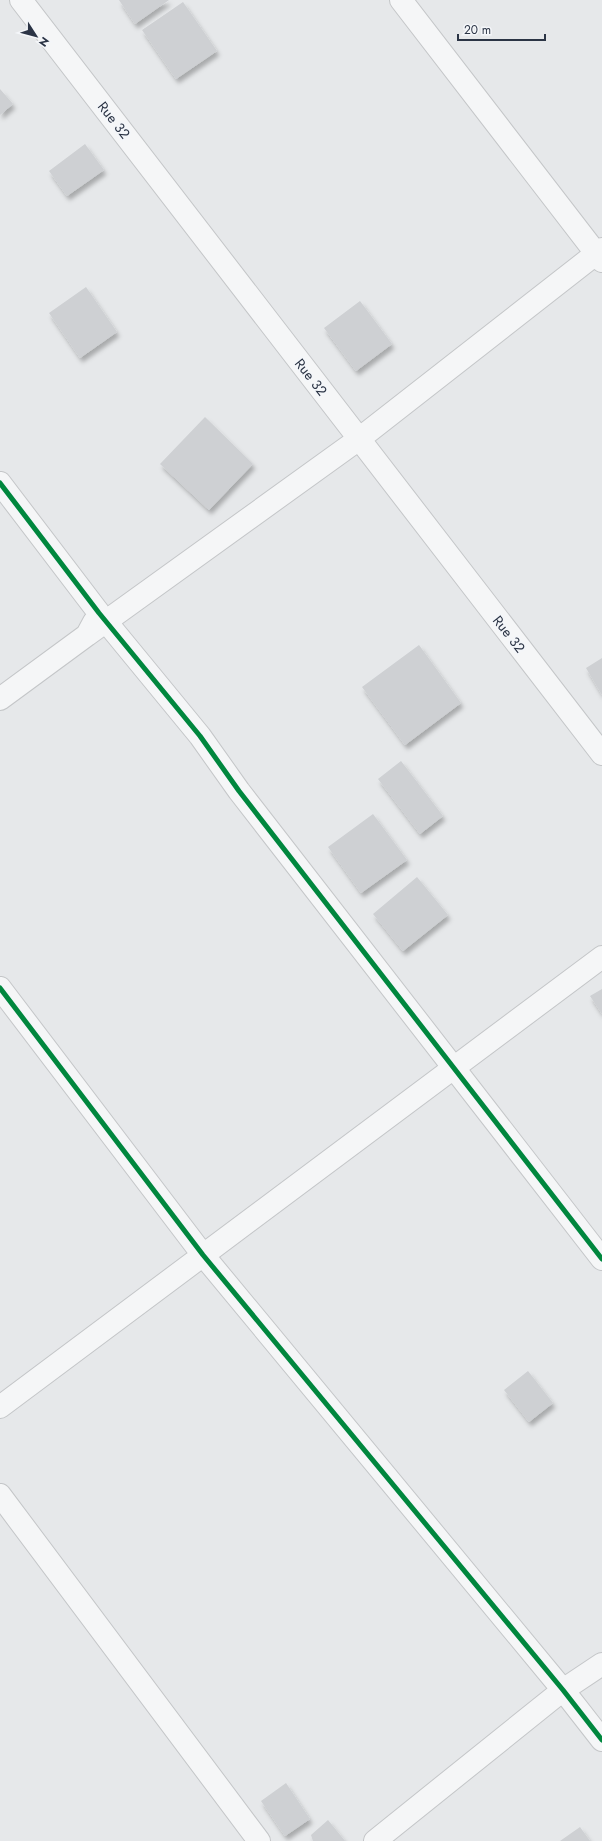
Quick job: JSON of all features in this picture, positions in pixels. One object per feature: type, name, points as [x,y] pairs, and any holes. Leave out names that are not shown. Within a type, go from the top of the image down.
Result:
[{"type":"street","name":"Rue 32","points":[[21,0],[602,754]]},
{"type":"street","points":[[0,699],[87,635],[102,618],[359,439],[600,255],[401,0]]},
{"type":"street","points":[[0,483],[102,618],[200,736],[239,790],[602,1259]]},
{"type":"street","points":[[0,1407],[602,957]]},
{"type":"street","points":[[0,988],[203,1255],[564,1690],[602,1740]]},
{"type":"street","points":[[0,1495],[259,1841]]},
{"type":"street","points":[[375,1841],[564,1690],[602,1664]]},
{"type":"building","points":[[119,0],[169,0],[135,24]]},
{"type":"building","points":[[183,2],[217,51],[176,79],[142,30]]},
{"type":"building","points":[[0,89],[13,104],[0,115]]},
{"type":"building","points":[[85,144],[104,170],[67,196],[49,171]]},
{"type":"building","points":[[86,287],[117,332],[80,358],[49,313]]},
{"type":"building","points":[[360,301],[392,344],[356,371],[324,328]]},
{"type":"building","points":[[205,417],[253,464],[209,510],[160,464]]},
{"type":"building","points":[[419,645],[461,703],[405,745],[362,687]]},
{"type":"building","points":[[602,658],[602,695],[586,668]]},
{"type":"building","points":[[401,761],[443,816],[420,834],[378,779]]},
{"type":"building","points":[[373,814],[407,860],[361,893],[328,847]]},
{"type":"building","points":[[417,877],[448,915],[403,951],[373,914]]},
{"type":"building","points":[[602,989],[602,1014],[590,996]]},
{"type":"building","points":[[528,1371],[553,1403],[529,1422],[504,1390]]},
{"type":"building","points":[[286,1783],[310,1819],[285,1836],[261,1801]]},
{"type":"building","points":[[328,1820],[345,1841],[313,1841],[311,1835]]},
{"type":"building","points":[[580,1827],[590,1841],[560,1841]]},
{"type":"cycle path","points":[[0,483],[99,613],[200,736],[239,791],[602,1259]]},
{"type":"cycle path","points":[[0,988],[203,1255],[563,1690],[602,1740]]}]
